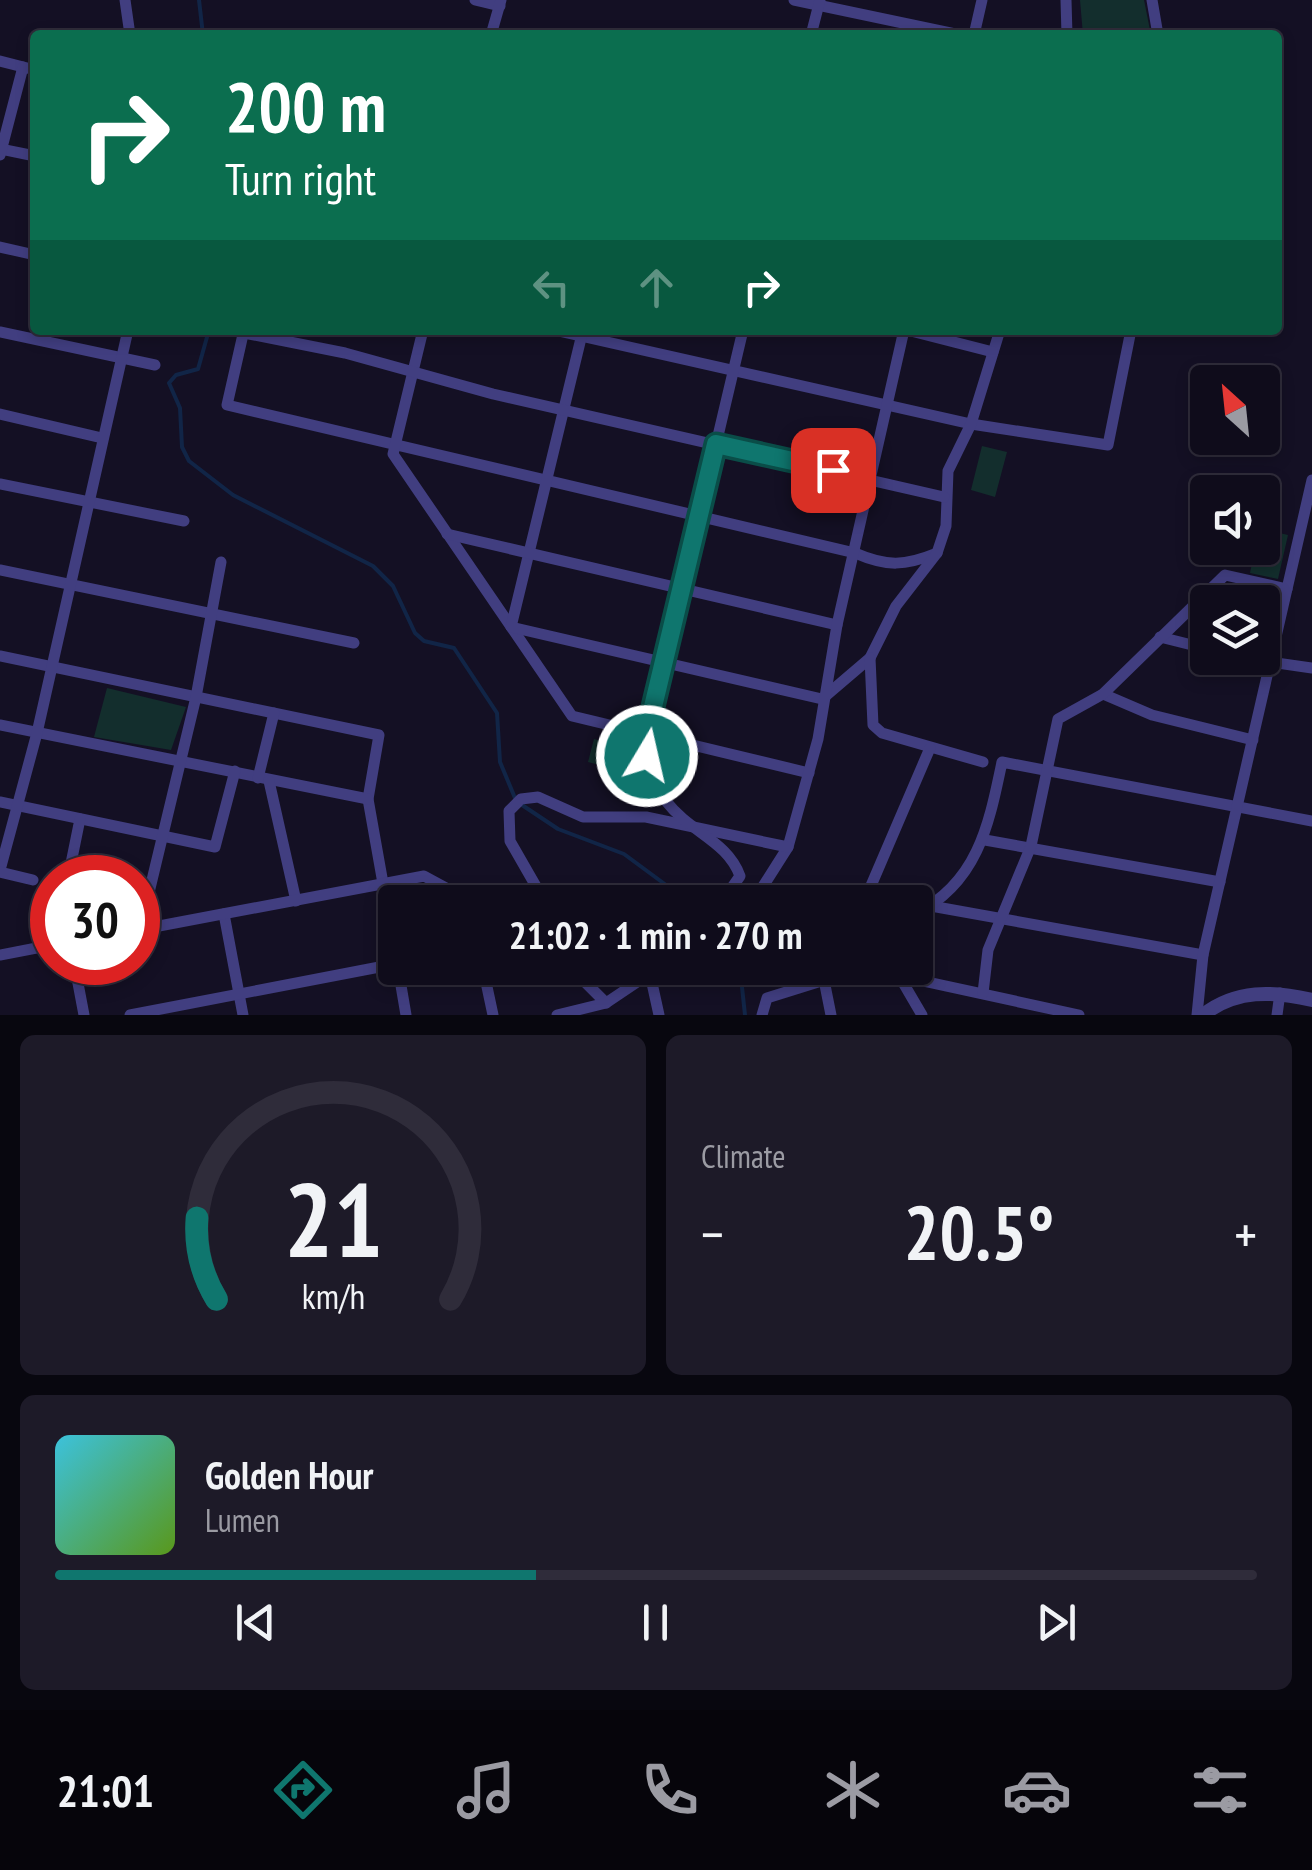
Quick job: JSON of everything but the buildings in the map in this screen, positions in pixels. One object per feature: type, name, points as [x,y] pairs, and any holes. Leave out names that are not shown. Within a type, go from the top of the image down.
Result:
[{"type":"street","points":[[125,0],[129,30]]},
{"type":"street","points":[[475,0],[501,3],[493,30]]},
{"type":"street","points":[[794,0],[938,30]]},
{"type":"street","points":[[975,30],[982,0]]},
{"type":"street","points":[[1066,0],[1067,30]]},
{"type":"street","points":[[1152,0],[1157,30]]},
{"type":"street","points":[[812,30],[819,3]]},
{"type":"street","points":[[0,61],[29,68],[0,151],[30,155]]},
{"type":"street","points":[[0,247],[30,254]]},
{"type":"street","points":[[0,332],[155,365]]},
{"type":"street","points":[[30,879],[0,871],[37,733],[127,335]]},
{"type":"street","points":[[243,335],[227,405],[548,484],[855,552],[888,565],[904,565],[937,552]]},
{"type":"street","points":[[257,335],[944,498]]},
{"type":"street","points":[[422,335],[394,454],[572,716],[809,773]]},
{"type":"street","points":[[511,627],[532,554],[583,335]]},
{"type":"street","points":[[591,335],[971,424],[1108,445],[1130,335]]},
{"type":"street","points":[[734,885],[740,876],[734,860],[685,825],[665,802],[653,776],[646,736],[666,666],[742,335]]},
{"type":"street","points":[[764,885],[788,847],[809,773],[837,626],[904,335]]},
{"type":"street","points":[[925,335],[993,352]]},
{"type":"street","points":[[822,699],[870,658],[896,606],[937,552],[946,526],[944,498],[948,471],[971,424],[998,335]]},
{"type":"street","points":[[0,414],[102,438]]},
{"type":"street","points":[[1280,620],[1309,510],[1312,480]]},
{"type":"street","points":[[0,484],[184,522]]},
{"type":"street","points":[[447,534],[682,593],[837,626]]},
{"type":"street","points":[[156,855],[196,697],[221,562]]},
{"type":"street","points":[[0,570],[354,643]]},
{"type":"street","points":[[983,993],[988,950],[1030,846],[1058,720],[1102,694],[1225,575],[1287,589]]},
{"type":"street","points":[[511,627],[666,666],[822,699]]},
{"type":"street","points":[[1160,637],[1190,644]]},
{"type":"street","points":[[0,656],[379,735],[368,799],[383,885],[424,876],[440,885]]},
{"type":"street","points":[[870,658],[873,725],[882,733],[983,762]]},
{"type":"street","points":[[1280,665],[1312,668]]},
{"type":"street","points":[[1200,1015],[1203,955],[1268,675]]},
{"type":"street","points":[[1102,694],[1152,715],[1253,740]]},
{"type":"street","points":[[274,713],[264,779],[296,901]]},
{"type":"street","points":[[0,725],[368,799]]},
{"type":"street","points":[[871,885],[930,748]]},
{"type":"street","points":[[933,904],[963,873],[985,840],[1002,762],[1132,790],[1312,821]]},
{"type":"street","points":[[0,802],[215,847],[235,771]]},
{"type":"street","points":[[536,885],[506,829],[509,811],[521,799],[550,799],[583,817],[646,817],[788,847]]},
{"type":"street","points":[[73,855],[80,819]]},
{"type":"street","points":[[985,840],[1220,882]]},
{"type":"street","points":[[160,926],[378,886]]},
{"type":"street","points":[[933,906],[1203,955]]},
{"type":"street","points":[[224,914],[243,1015]]},
{"type":"street","points":[[0,955],[30,950]]},
{"type":"street","points":[[130,1015],[378,969]]},
{"type":"street","points":[[933,982],[1079,1015]]},
{"type":"street","points":[[78,985],[84,1015]]},
{"type":"street","points":[[400,985],[406,1015]]},
{"type":"street","points":[[486,985],[492,1015]]},
{"type":"street","points":[[588,985],[606,1003]]},
{"type":"street","points":[[556,1015],[606,1003],[633,985]]},
{"type":"street","points":[[656,985],[659,1015]]},
{"type":"street","points":[[762,1015],[768,998],[808,985]]},
{"type":"street","points":[[825,985],[831,1015]]},
{"type":"street","points":[[904,985],[922,1015]]},
{"type":"street","points":[[1200,1015],[1220,1002],[1280,993],[1312,1000]]},
{"type":"street","points":[[1277,1015],[1280,993]]},
{"type":"green space","points":[[1080,0],[1144,0],[1150,30],[1083,30]]},
{"type":"green space","points":[[982,446],[1007,452],[995,497],[971,490]]},
{"type":"green space","points":[[1280,533],[1288,535],[1278,579],[1250,573],[1252,565],[1280,565]]},
{"type":"green space","points":[[107,688],[186,707],[171,750],[94,737]]},
{"type":"green space","points":[[594,739],[636,750],[630,773],[588,762]]},
{"type":"waterway","points":[[199,0],[202,30]]},
{"type":"waterway","points":[[208,335],[198,369],[176,375],[169,383],[180,408],[182,447],[189,461],[233,495],[373,566],[393,586],[415,633],[424,641],[454,648],[497,713],[500,762],[515,798]]},
{"type":"waterway","points":[[522,805],[558,829],[624,854],[666,885]]},
{"type":"waterway","points":[[741,985],[745,1015]]},
{"type":"route","points":[[647,756],[646,736],[666,666],[716,444],[833,470]]}]
